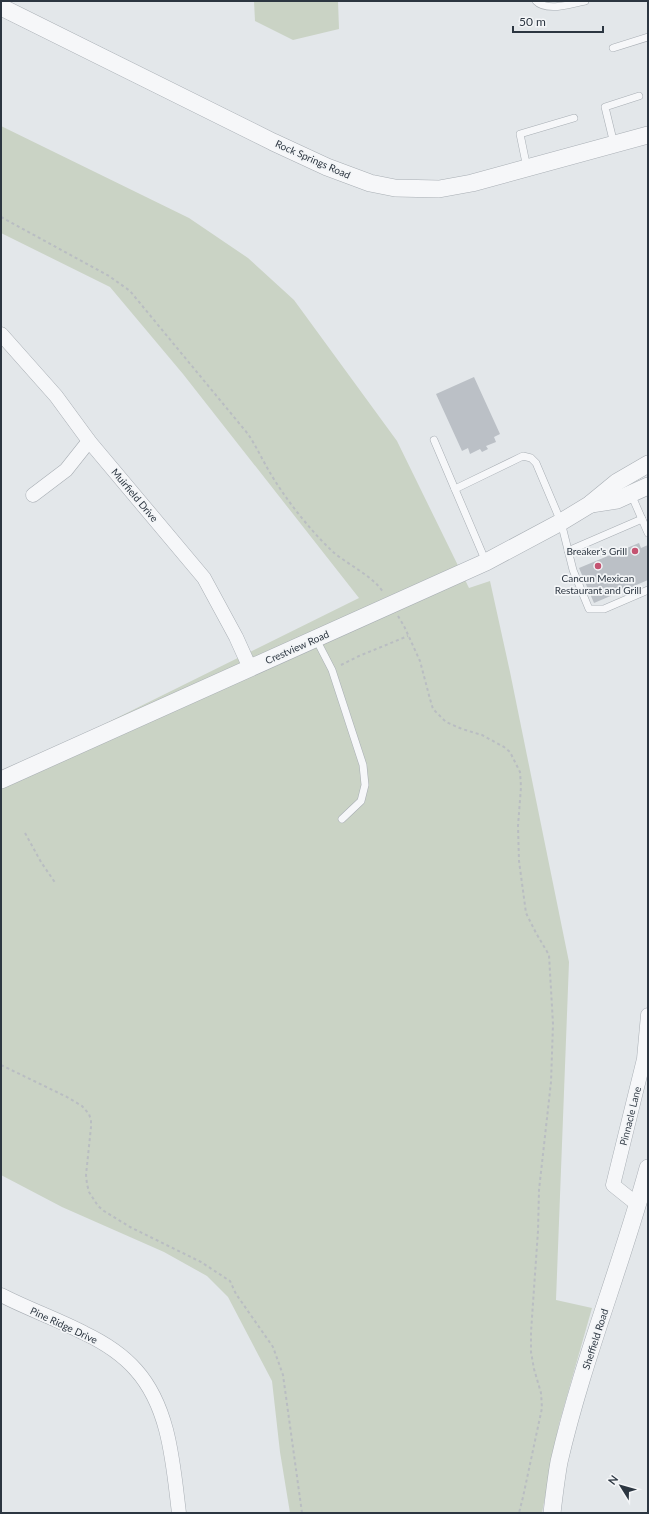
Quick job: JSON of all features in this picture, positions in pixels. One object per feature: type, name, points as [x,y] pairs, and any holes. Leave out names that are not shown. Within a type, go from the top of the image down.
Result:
[{"type":"street","name":"Rock Springs Road","points":[[1,7],[273,142],[327,167],[365,181],[395,188],[439,188],[472,183],[648,135]]},
{"type":"street","name":"Muirfield Drive","points":[[1,334],[56,396],[89,441],[204,578],[236,637],[250,668]]},
{"type":"street","points":[[33,495],[66,470],[89,441]]},
{"type":"street","name":"Crestview Road","points":[[1,780],[486,562],[561,522],[589,505],[616,482],[648,464]]},
{"type":"street","name":"Crestview Road","points":[[589,505],[617,500],[648,486]]},
{"type":"street","name":"Pinnacle Lane","points":[[638,1205],[613,1185],[644,1059],[648,1015]]},
{"type":"street","name":"Sheffield Road","points":[[552,1513],[559,1464],[568,1426],[638,1205],[648,1168]]},
{"type":"street","name":"Pine Ridge Drive","points":[[1,1295],[83,1332],[103,1343],[120,1354],[136,1370],[152,1391],[163,1421],[171,1450],[179,1513]]},
{"type":"lane","points":[[536,1],[539,4],[549,7],[585,1]]},
{"type":"lane","points":[[613,48],[648,36]]},
{"type":"lane","points":[[614,144],[605,107],[639,96]]},
{"type":"lane","points":[[527,168],[520,134],[574,118]]},
{"type":"lane","points":[[434,440],[486,562]]},
{"type":"lane","points":[[455,489],[523,456],[531,458],[536,463],[561,522],[573,570],[589,609],[604,609],[648,590]]},
{"type":"lane","points":[[631,494],[648,532]]},
{"type":"lane","points":[[568,551],[642,519]]},
{"type":"lane","points":[[316,639],[332,670],[363,765],[364,785],[361,801],[342,820]]},
{"type":"path","points":[[1,217],[109,276],[130,291],[248,434],[256,445],[272,476],[297,511],[332,550],[378,586],[404,626],[420,661],[430,699],[440,718],[504,747],[510,752],[520,772],[521,787],[518,826],[518,854],[523,894],[526,913],[549,955],[553,1024],[551,1082],[539,1190],[538,1231],[531,1332],[531,1352],[541,1393],[542,1408],[519,1513]]},
{"type":"path","points":[[332,670],[359,656],[408,636]]},
{"type":"path","points":[[25,833],[41,862],[56,884]]},
{"type":"path","points":[[1,1065],[67,1096],[77,1102],[89,1114],[91,1127],[86,1175],[89,1192],[98,1206],[130,1227],[201,1262],[230,1281],[236,1294],[273,1347],[283,1375],[302,1513]]},
{"type":"green space","points":[[254,1],[338,1],[339,29],[293,40],[255,21]]},
{"type":"green space","points":[[1,126],[189,218],[248,258],[294,300],[397,441],[469,588],[490,581],[569,962],[556,1300],[592,1308],[559,1424],[542,1513],[290,1513],[280,1452],[272,1381],[228,1297],[207,1276],[164,1252],[62,1207],[1,1175],[1,772],[58,747],[359,598],[183,374],[110,287],[1,233]]},
{"type":"building","points":[[474,377],[500,434],[494,437],[496,442],[486,446],[488,449],[482,452],[480,449],[470,454],[468,448],[462,451],[436,394]]},
{"type":"building","points":[[639,543],[641,548],[648,545],[648,580],[594,603],[579,568]]},
{"type":"place","name":"Breaker's Grill","points":[[635,551]]},
{"type":"place","name":"Cancun Mexican Restaurant and Grill","points":[[598,566]]}]
